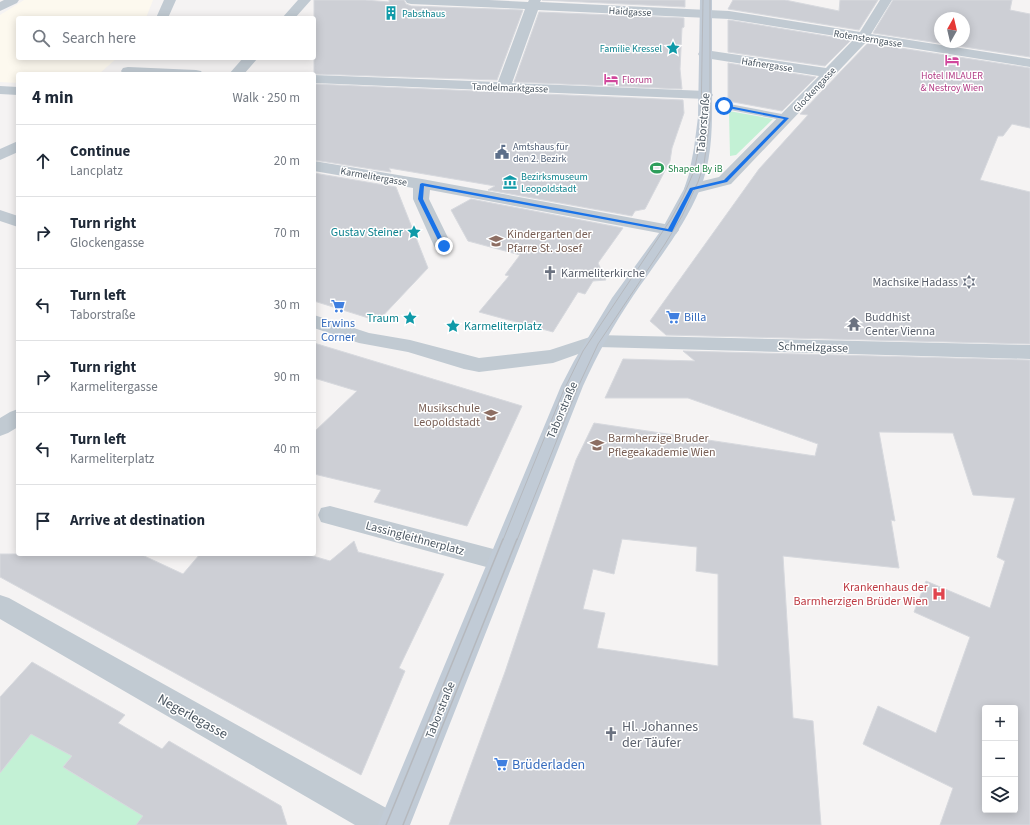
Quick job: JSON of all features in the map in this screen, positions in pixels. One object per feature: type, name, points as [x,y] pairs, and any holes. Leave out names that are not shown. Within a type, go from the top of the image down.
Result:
[{"type":"main road","name":"Taborstraße","points":[[394,825],[572,386],[596,341],[622,298],[670,230],[692,189],[697,174],[702,148],[706,95],[706,0]]},
{"type":"street","points":[[0,7],[13,0]]},
{"type":"street","points":[[163,16],[170,0]]},
{"type":"street","points":[[290,16],[305,0]]},
{"type":"street","name":"Haidgasse","points":[[411,0],[533,3],[706,14]]},
{"type":"street","name":"Glockengasse","points":[[692,189],[725,181],[863,37],[886,0]]},
{"type":"street","points":[[503,87],[533,3]]},
{"type":"street","name":"Rotensterngasse","points":[[706,14],[730,15],[1030,63]]},
{"type":"street","name":"Hafnergasse","points":[[705,54],[829,73]]},
{"type":"street","points":[[126,72],[137,60]]},
{"type":"street","points":[[238,72],[249,60]]},
{"type":"street","name":"Tandelmarktgasse","points":[[316,79],[706,95]]},
{"type":"street","points":[[0,90],[16,91]]},
{"type":"street","points":[[724,106],[787,118]]},
{"type":"street","points":[[0,155],[16,147]]},
{"type":"street","name":"Karmelitergasse","points":[[316,166],[422,184],[670,230]]},
{"type":"street","points":[[422,184],[421,199],[444,246]]},
{"type":"street","points":[[0,215],[16,221]]},
{"type":"street","points":[[316,322],[479,365],[553,356],[596,341]]},
{"type":"street","name":"Schmelzgasse","points":[[596,341],[1030,352]]},
{"type":"street","points":[[0,428],[16,418]]},
{"type":"street","name":"Lassingleithnerplatz","points":[[330,516],[501,561]]},
{"type":"street","name":"Negerlegasse","points":[[0,606],[386,825]]},
{"type":"shaded area","points":[[24,0],[153,0],[147,16],[16,16],[16,60],[115,60],[101,72],[16,72],[16,83],[0,82],[0,15]]},
{"type":"green space","points":[[729,111],[773,119],[736,155],[730,156]]},
{"type":"green space","points":[[26,728],[72,756],[63,767],[112,797],[151,807],[136,825],[0,825],[0,773]]},
{"type":"building","points":[[314,0],[365,0],[389,2],[389,0],[404,0],[406,4],[411,6],[523,10],[497,80],[316,74],[316,72],[314,72],[314,60],[316,60],[316,16],[314,16]]},
{"type":"building","points":[[542,0],[685,0],[685,7]]},
{"type":"building","points":[[733,0],[785,0],[839,11],[840,0],[878,0],[859,30],[728,9]]},
{"type":"building","points":[[893,0],[1012,0],[1010,10],[1030,14],[1030,57],[970,48],[970,12],[934,12],[934,42],[873,33]]},
{"type":"building","points":[[539,12],[684,18],[684,27],[682,28],[680,69],[682,89],[514,82]]},
{"type":"building","points":[[728,20],[851,40],[825,66],[728,52]]},
{"type":"building","points":[[868,43],[1030,68],[1030,128],[1012,124],[1003,136],[998,136],[980,180],[1030,192],[1030,344],[666,335],[650,321],[759,169],[808,115],[800,114]]},
{"type":"building","points":[[728,63],[816,77],[782,111],[728,101]]},
{"type":"building","points":[[316,84],[683,100],[684,113],[672,148],[670,161],[645,209],[635,211],[632,216],[488,190],[495,186],[389,168],[391,172],[316,160]]},
{"type":"building","points":[[316,173],[396,187],[428,268],[378,321],[316,302]]},
{"type":"building","name":"Karmeliterkirche","points":[[471,199],[623,228],[598,263],[606,280],[593,281],[585,294],[578,292],[553,332],[479,312],[509,276],[505,275],[520,255],[468,241],[451,210]]},
{"type":"building","points":[[316,344],[522,406],[467,526],[374,502],[381,490],[316,474],[316,430],[357,391],[316,379]]},
{"type":"building","points":[[683,351],[1030,360],[1030,825],[940,825],[953,788],[863,744],[878,706],[936,733],[970,637],[914,612],[926,581],[990,608],[1005,561],[997,557],[1015,498],[973,495],[953,433],[879,432],[895,521],[891,520],[899,568],[783,556],[793,718],[813,721],[821,825],[449,825],[505,672],[576,460],[594,423],[815,456],[818,444],[688,398],[605,398],[623,359],[695,361]],"holes":[[[622,539],[697,547],[696,571],[718,574],[718,666],[597,648],[605,613],[583,609],[593,569],[614,574]]]},
{"type":"building","points":[[354,541],[358,552],[444,574],[399,668],[405,671],[361,775],[0,577],[0,554],[16,554],[16,556],[144,556],[183,574],[198,556],[313,556],[330,561]]},
{"type":"building","points":[[32,662],[125,715],[118,723],[162,749],[169,741],[281,806],[287,825],[136,825],[143,816],[63,767],[72,756],[31,734],[0,773],[0,697]]},
{"type":"tram line","points":[[503,540],[563,392],[583,351],[671,219],[683,197],[694,171],[699,148],[701,120],[703,0]]},
{"type":"tram line","points":[[517,540],[578,387],[598,344],[665,244],[682,216],[698,182],[704,164],[710,120],[710,0]]},
{"type":"tram line","points":[[386,825],[503,539]]},
{"type":"tram line","points":[[403,825],[517,539]]},
{"type":"place","name":"Pabsthaus","points":[[391,13]]},
{"type":"place","name":"Familie Kressel","points":[[673,48]]},
{"type":"place","name":"Hotel IMLAUER & Nestroy Wien","points":[[952,60]]},
{"type":"place","name":"Florum","points":[[611,79]]},
{"type":"place","name":"Amtshaus für den 2. Bezirk","points":[[502,152]]},
{"type":"place","name":"Shaped By iB","points":[[657,168]]},
{"type":"place","name":"Bezirksmuseum Leopoldstadt","points":[[510,182]]},
{"type":"place","name":"Gustav Steiner","points":[[414,232]]},
{"type":"place","name":"Kindergarten der Pfarre St. Josef","points":[[496,241]]},
{"type":"place","name":"Karmeliterkirche","points":[[550,273]]},
{"type":"place","name":"Machsike Hadass","points":[[969,282]]},
{"type":"place","name":"Erwins Corner","points":[[338,306]]},
{"type":"place","name":"Billa","points":[[673,317]]},
{"type":"place","name":"Traum","points":[[410,318]]},
{"type":"place","name":"Buddhist Center Vienna","points":[[854,324]]},
{"type":"place","name":"Karmeliterplatz","points":[[453,326]]},
{"type":"place","name":"Musikschule Leopoldstadt","points":[[491,415]]},
{"type":"place","name":"Barmherzige Bruder Pflegeakademie Wien","points":[[597,445]]},
{"type":"place","name":"Krankenhaus der Barmherzigen Brüder Wien","points":[[939,594]]},
{"type":"place","name":"Hl. Johannes der Täufer","points":[[611,734]]},
{"type":"place","name":"Brüderladen","points":[[501,764]]},
{"type":"route","points":[[444,246],[421,199],[422,184],[670,230],[692,189],[725,181],[787,118],[724,106]]}]
